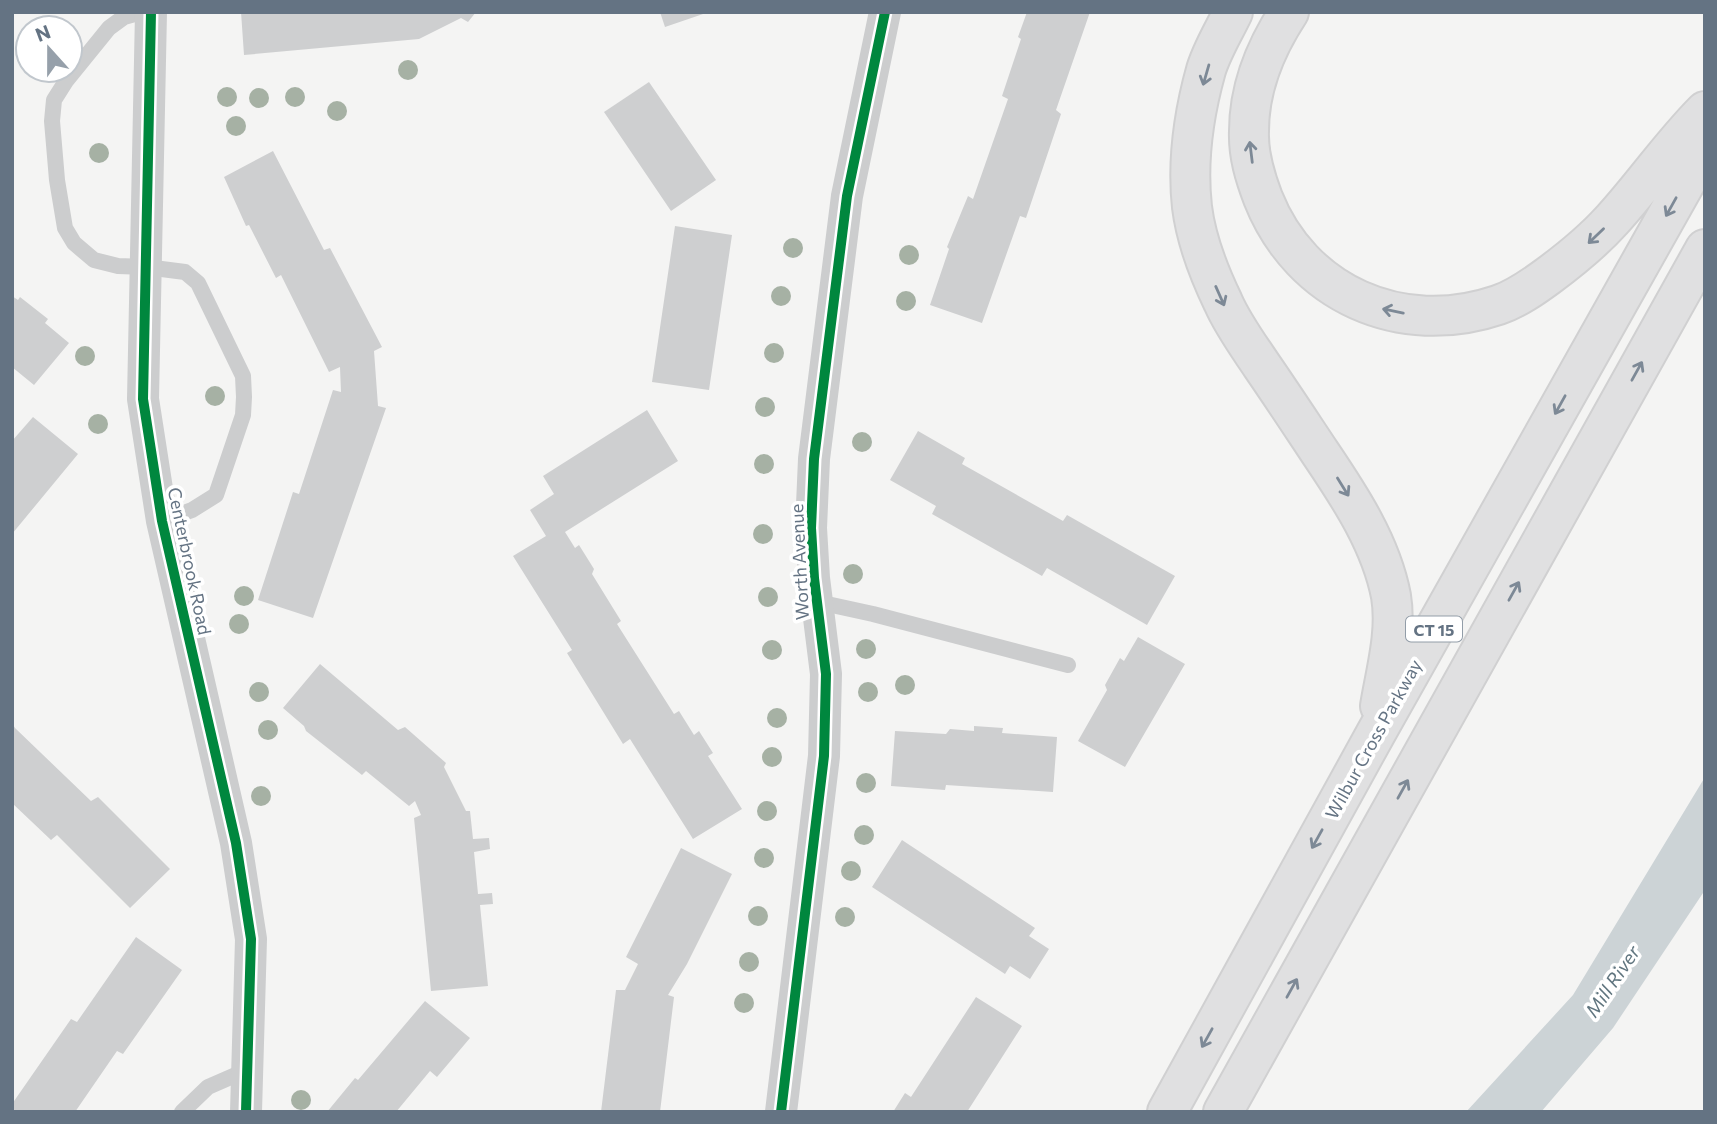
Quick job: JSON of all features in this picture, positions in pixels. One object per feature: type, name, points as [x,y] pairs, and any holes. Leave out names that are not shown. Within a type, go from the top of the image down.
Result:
[{"type":"highway","points":[[1233,12],[1207,68],[1194,122],[1192,206],[1209,270],[1224,304],[1344,489],[1368,531],[1382,564],[1391,597],[1393,629],[1376,733]]},
{"type":"highway","points":[[1289,12],[1279,27],[1262,65],[1251,100],[1250,158],[1259,187],[1270,215],[1284,239],[1307,266],[1335,288],[1361,302],[1384,310],[1438,317],[1470,313],[1501,304],[1530,289],[1575,255],[1611,221],[1683,133],[1705,111]]},
{"type":"highway","name":"Wilbur Cross Parkway","points":[[1167,1112],[1376,733],[1705,148]]},
{"type":"highway","name":"CT 15","points":[[1223,1112],[1705,249]]},
{"type":"street","name":"Centerbrook Road","points":[[151,12],[143,399],[162,521],[236,843],[250,939],[246,1112]]},
{"type":"street","name":"Worth Avenue","points":[[781,1112],[824,756],[827,674],[814,578],[811,528],[814,459],[847,196],[885,12]]},
{"type":"lane","points":[[142,12],[124,17],[109,28],[54,100],[52,121],[57,180],[65,228],[74,243],[94,260],[118,266],[185,272],[198,283],[243,376],[243,415],[216,495],[192,510],[162,521]]},
{"type":"lane","points":[[818,603],[873,614],[1068,665]]},
{"type":"lane","points":[[182,1112],[208,1087],[247,1070]]},
{"type":"water","name":"Mill River","points":[[1705,777],[1705,890],[1613,1028],[1541,1112],[1466,1112],[1573,995]]},
{"type":"building","points":[[241,12],[476,12],[468,22],[461,18],[419,39],[244,55]]},
{"type":"building","points":[[660,12],[706,12],[706,13],[665,27]]},
{"type":"building","points":[[1027,12],[1090,12],[1056,110],[1061,114],[1026,218],[1020,216],[982,323],[930,305],[949,249],[947,247],[968,196],[973,199],[1008,99],[1002,96]]},
{"type":"building","points":[[649,82],[716,180],[671,211],[604,112]]},
{"type":"building","points":[[273,151],[324,250],[330,248],[382,347],[374,351],[378,406],[386,408],[313,618],[258,600],[293,492],[299,494],[333,390],[341,392],[340,367],[329,372],[281,275],[276,278],[249,225],[246,226],[224,177]]},
{"type":"building","points":[[675,226],[732,235],[709,390],[652,382]]},
{"type":"building","points":[[12,296],[18,300],[20,297],[48,319],[45,323],[69,343],[34,385],[12,367]]},
{"type":"building","points":[[647,410],[678,461],[565,532],[575,548],[579,545],[594,569],[592,574],[621,621],[617,624],[674,714],[679,711],[694,735],[699,731],[713,753],[708,756],[742,809],[693,839],[630,739],[623,744],[567,653],[572,650],[513,556],[546,536],[530,510],[554,494],[543,476]]},
{"type":"building","points":[[33,417],[78,454],[12,534],[12,441]]},
{"type":"building","points":[[918,431],[965,458],[962,464],[1063,521],[1067,515],[1175,576],[1147,625],[1047,568],[1042,576],[932,514],[936,506],[890,480]]},
{"type":"building","points":[[1138,637],[1185,664],[1125,767],[1078,741],[1107,690],[1105,685],[1120,658],[1124,661]]},
{"type":"building","points":[[320,664],[398,730],[405,727],[446,763],[444,767],[466,811],[470,811],[473,839],[489,838],[490,849],[474,852],[478,894],[492,893],[493,904],[480,905],[488,986],[431,991],[414,818],[421,815],[415,801],[409,806],[366,771],[362,775],[306,731],[304,726],[283,708]]},
{"type":"building","points":[[12,723],[91,801],[98,797],[170,869],[130,908],[57,835],[51,840],[12,803]]},
{"type":"building","points":[[974,726],[1003,728],[1002,733],[1057,737],[1053,792],[946,785],[945,790],[891,786],[895,731],[946,734],[950,729],[974,731]]},
{"type":"building","points":[[902,840],[1035,928],[1029,936],[1049,949],[1030,979],[1010,966],[1005,974],[872,887]]},
{"type":"building","points":[[681,848],[732,874],[687,964],[668,995],[674,997],[660,1112],[601,1112],[616,990],[625,990],[638,964],[626,957]]},
{"type":"building","points":[[136,937],[182,970],[123,1054],[117,1051],[75,1112],[17,1112],[12,1108],[12,1104],[71,1019],[77,1022]]},
{"type":"building","points":[[976,997],[1022,1026],[967,1112],[893,1112],[905,1093],[911,1097]]},
{"type":"building","points":[[425,1001],[470,1038],[437,1077],[430,1071],[396,1112],[327,1112],[355,1078],[358,1080]]},
{"type":"cycle path","points":[[151,12],[143,399],[162,521],[236,843],[251,939],[246,1112]]},
{"type":"cycle path","points":[[781,1112],[824,756],[826,674],[814,578],[811,528],[814,459],[847,196],[885,12]]}]
